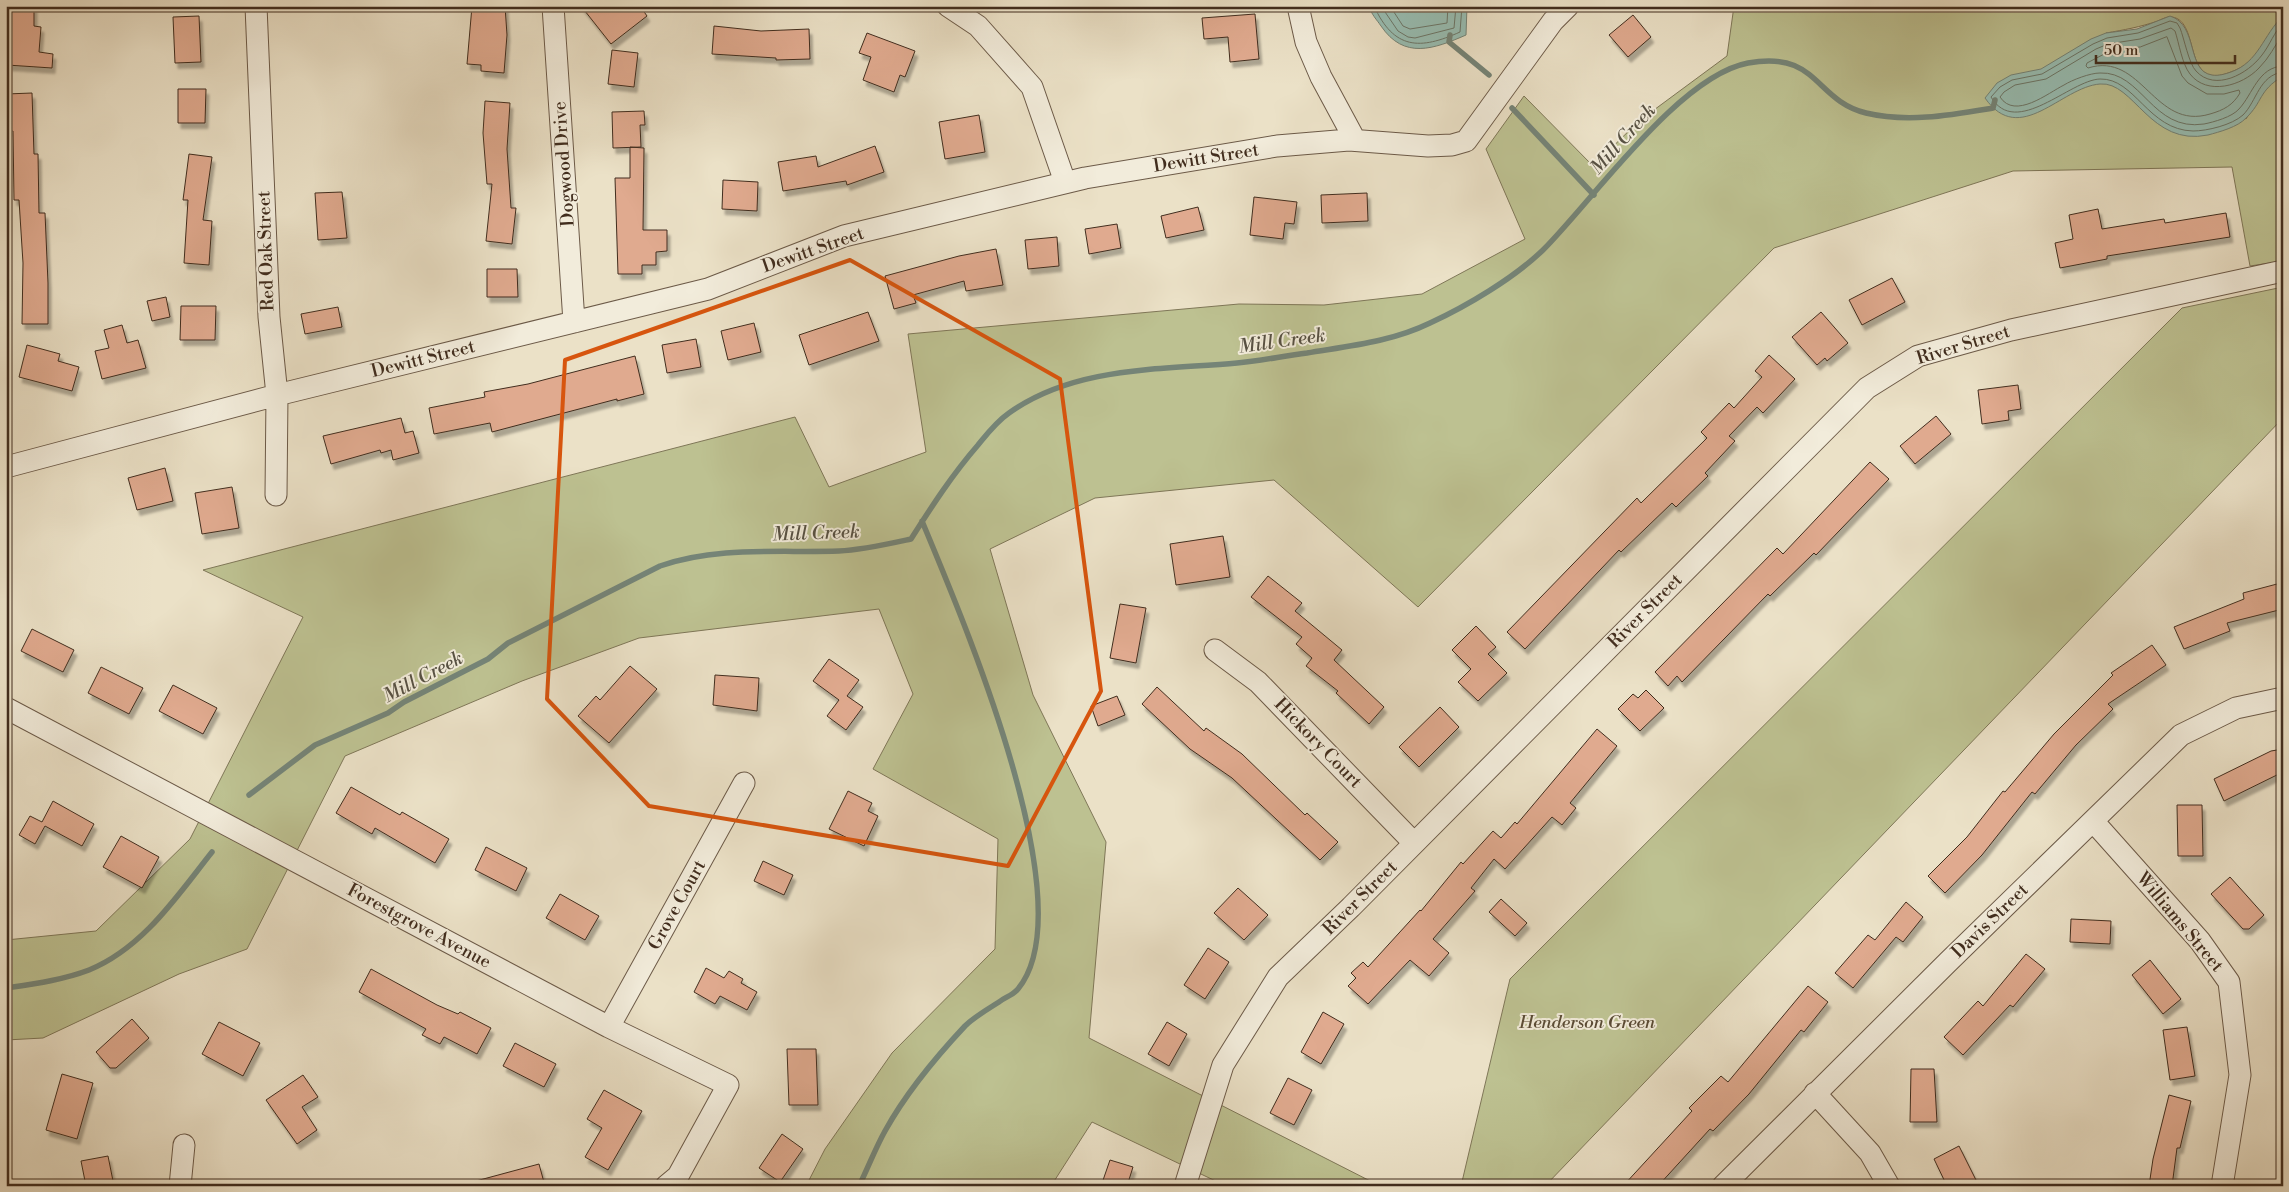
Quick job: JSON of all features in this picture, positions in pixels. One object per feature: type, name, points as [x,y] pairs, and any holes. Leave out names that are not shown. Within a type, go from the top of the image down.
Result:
[{"type":"street","name":"Red Oak Street","points":[[256,6],[269,317],[277,394],[276,495]]},
{"type":"street","name":"Dogwood Drive","points":[[553,6],[574,322]]},
{"type":"street","points":[[948,6],[978,26],[1032,87],[1065,182]]},
{"type":"street","points":[[1298,6],[1306,42],[1321,77],[1355,140]]},
{"type":"street","name":"Dewitt Street","points":[[6,467],[277,394],[708,289],[844,236],[1065,182],[1277,146],[1355,140],[1428,146],[1452,145],[1466,141],[1553,20],[1568,6]]},
{"type":"street","name":"River Street","points":[[1185,1186],[1223,1065],[1278,977],[1867,388],[1918,356],[2010,330],[2283,271]]},
{"type":"street","name":"Hickory Court","points":[[1216,650],[1258,682],[1414,843]]},
{"type":"street","name":"Davis Street","points":[[1723,1186],[1815,1093],[2181,735],[2236,708],[2283,698]]},
{"type":"street","name":"Forestgrove Avenue","points":[[6,708],[609,1027],[728,1084],[678,1176],[666,1186]]},
{"type":"street","name":"Grove Court","points":[[609,1027],[744,783]]},
{"type":"street","name":"Williams Street","points":[[2093,821],[2200,941],[2229,982],[2240,1075],[2222,1186]]},
{"type":"street","points":[[1815,1093],[1870,1152],[1889,1186]]},
{"type":"street","points":[[180,1186],[184,1145]]},
{"type":"highlighted area","points":[[850,260],[1060,379],[1101,691],[1008,866],[649,806],[547,699],[565,360]]},
{"type":"green space","points":[[1734,6],[2283,6],[2283,16],[2254,57],[2239,69],[2214,76],[2204,72],[2198,64],[2187,30],[2181,21],[2172,17],[2138,27],[2106,33],[2246,119],[2268,85],[2283,76],[2283,261],[2250,266],[2232,167],[2013,171],[1774,248],[1418,607],[1274,480],[1095,498],[990,549],[1033,695],[1106,842],[1089,1038],[1380,1186],[1226,1186],[1092,1122],[1051,1186],[806,1186],[825,1149],[892,1053],[995,949],[998,839],[873,769],[913,694],[879,609],[639,638],[522,681],[345,756],[247,949],[179,974],[43,1038],[6,1040],[6,940],[96,931],[190,839],[303,617],[203,570],[795,417],[829,487],[926,452],[908,334],[1239,304],[1324,305],[1422,294],[1525,239],[1486,149],[1524,96],[1593,166],[1639,121],[1727,56]]},
{"type":"green space","name":"Henderson Green","points":[[2283,287],[2283,418],[1545,1186],[1461,1186],[1510,979],[2182,308]]},
{"type":"water","points":[[1369,6],[1467,6],[1466,35],[1442,44],[1420,49],[1399,44],[1381,26]]},
{"type":"water","points":[[2170,16],[2179,21],[2185,28],[2195,57],[2204,72],[2212,75],[2222,75],[2240,68],[2248,62],[2283,16],[2283,76],[2269,87],[2243,121],[2228,129],[2208,135],[2188,136],[2171,132],[2145,113],[2123,92],[2112,86],[2100,84],[2070,94],[2041,111],[2026,116],[2012,117],[1998,112],[1985,98],[1997,83],[2011,75],[2041,69],[2091,39],[2106,33],[2137,29]]},
{"type":"building","points":[[9,6],[34,6],[34,26],[41,27],[39,52],[53,54],[52,68],[7,65]]},
{"type":"building","points":[[472,6],[505,6],[507,35],[504,73],[481,71],[481,65],[467,64]]},
{"type":"building","points":[[581,6],[640,6],[647,16],[611,44]]},
{"type":"building","points":[[1255,14],[1259,59],[1230,62],[1228,37],[1204,39],[1202,18]]},
{"type":"building","points":[[1633,15],[1651,37],[1628,57],[1609,35]]},
{"type":"building","points":[[199,16],[201,62],[175,63],[173,17]]},
{"type":"building","points":[[714,26],[761,31],[809,29],[810,59],[776,60],[776,58],[712,54]]},
{"type":"building","points":[[867,33],[915,51],[905,77],[900,75],[894,92],[863,80],[871,57],[859,53]]},
{"type":"building","points":[[612,50],[638,53],[634,87],[608,84]]},
{"type":"building","points":[[178,89],[206,89],[205,123],[178,123]]},
{"type":"building","points":[[32,93],[34,154],[38,154],[39,213],[45,213],[48,324],[22,324],[23,263],[19,200],[14,200],[13,131],[7,131],[6,94]]},
{"type":"building","points":[[485,101],[510,103],[507,149],[511,208],[516,208],[512,244],[486,241],[492,184],[487,184],[483,133]]},
{"type":"building","points":[[644,111],[645,125],[640,125],[641,147],[613,148],[612,112]]},
{"type":"building","points":[[979,115],[985,152],[945,159],[939,122]]},
{"type":"building","points":[[875,146],[884,172],[847,185],[846,181],[783,191],[778,162],[816,156],[818,167]]},
{"type":"building","points":[[630,147],[644,148],[643,230],[667,230],[667,251],[656,252],[656,265],[642,265],[642,274],[618,274],[615,178],[630,178]]},
{"type":"building","points":[[189,154],[212,157],[203,220],[212,221],[209,265],[184,263],[188,200],[183,200]]},
{"type":"building","points":[[723,180],[758,182],[757,211],[722,209]]},
{"type":"building","points":[[342,192],[347,238],[318,240],[315,193]]},
{"type":"building","points":[[1367,193],[1368,221],[1322,223],[1321,195]]},
{"type":"building","points":[[1254,197],[1297,202],[1294,224],[1285,223],[1283,239],[1250,235]]},
{"type":"building","points":[[1198,207],[1204,230],[1166,238],[1161,216]]},
{"type":"building","points":[[2098,209],[2102,229],[2164,219],[2165,223],[2226,213],[2230,237],[2107,256],[2107,259],[2060,268],[2055,243],[2073,239],[2069,215]]},
{"type":"building","points":[[1117,224],[1121,248],[1089,254],[1085,229]]},
{"type":"building","points":[[1057,237],[1059,266],[1028,269],[1025,240]]},
{"type":"building","points":[[996,249],[1003,285],[966,291],[964,281],[913,295],[916,303],[894,309],[885,276],[959,256]]},
{"type":"building","points":[[487,269],[517,269],[518,297],[487,297]]},
{"type":"building","points":[[1892,278],[1905,302],[1862,325],[1849,300]]},
{"type":"building","points":[[166,297],[170,317],[152,321],[147,301]]},
{"type":"building","points":[[181,306],[216,306],[215,340],[180,340]]},
{"type":"building","points":[[338,307],[342,327],[305,334],[301,314]]},
{"type":"building","points":[[868,312],[879,341],[809,365],[799,335]]},
{"type":"building","points":[[1821,312],[1848,343],[1827,361],[1825,358],[1817,365],[1792,337]]},
{"type":"building","points":[[754,323],[761,352],[728,360],[721,331]]},
{"type":"building","points":[[122,325],[127,343],[138,340],[146,368],[102,379],[95,351],[109,348],[104,330]]},
{"type":"building","points":[[696,339],[701,367],[667,373],[662,345]]},
{"type":"building","points":[[27,345],[60,354],[58,361],[79,367],[72,391],[19,377]]},
{"type":"building","points":[[1769,355],[1795,379],[1763,413],[1757,407],[1729,436],[1735,441],[1705,473],[1708,476],[1676,507],[1672,503],[1621,552],[1619,550],[1525,649],[1507,632],[1637,498],[1641,503],[1707,438],[1701,432],[1729,403],[1734,408],[1762,377],[1755,371]]},
{"type":"building","points":[[635,356],[644,394],[617,401],[617,399],[492,432],[490,423],[434,434],[429,408],[485,397],[484,392],[528,384]]},
{"type":"building","points":[[2018,385],[2021,409],[2008,411],[2009,420],[1982,424],[1978,390]]},
{"type":"building","points":[[1936,416],[1951,434],[1915,464],[1900,446]]},
{"type":"building","points":[[401,418],[405,433],[413,431],[419,453],[393,460],[391,450],[381,453],[380,450],[331,464],[323,436]]},
{"type":"building","points":[[1870,462],[1889,479],[1816,555],[1814,553],[1770,596],[1768,594],[1682,682],[1677,676],[1668,686],[1655,672],[1777,548],[1783,554]]},
{"type":"building","points":[[165,468],[173,501],[137,510],[128,478]]},
{"type":"building","points":[[232,487],[239,528],[202,534],[195,493]]},
{"type":"building","points":[[1223,536],[1230,577],[1176,585],[1170,544]]},
{"type":"building","points":[[1268,576],[1302,603],[1295,611],[1342,650],[1334,660],[1384,707],[1369,724],[1336,693],[1338,691],[1306,666],[1312,658],[1296,644],[1302,637],[1251,597]]},
{"type":"building","points":[[2277,584],[2283,609],[2227,623],[2230,631],[2184,649],[2174,627],[2244,599],[2243,593]]},
{"type":"building","points":[[1120,604],[1146,608],[1136,663],[1110,658]]},
{"type":"building","points":[[1476,626],[1496,647],[1488,654],[1507,673],[1478,701],[1458,682],[1471,669],[1452,650]]},
{"type":"building","points":[[32,629],[74,650],[63,672],[21,651]]},
{"type":"building","points":[[2152,645],[2166,665],[2108,704],[2113,709],[2076,745],[2035,794],[2032,792],[1982,855],[1945,893],[1928,876],[1967,837],[2003,791],[2005,792],[2054,734],[2113,675],[2111,673]]},
{"type":"building","points":[[829,659],[859,680],[847,696],[863,707],[846,730],[827,716],[839,700],[813,681]]},
{"type":"building","points":[[630,666],[657,689],[609,743],[578,716],[596,696],[600,700]]},
{"type":"building","points":[[101,667],[143,688],[129,714],[88,693]]},
{"type":"building","points":[[715,675],[759,678],[757,711],[713,705]]},
{"type":"building","points":[[173,685],[217,708],[203,734],[159,711]]},
{"type":"building","points":[[1157,687],[1204,731],[1206,728],[1242,754],[1305,815],[1307,813],[1338,842],[1320,860],[1232,778],[1190,749],[1142,704]]},
{"type":"building","points":[[1646,690],[1664,708],[1640,731],[1618,709],[1633,694],[1638,698]]},
{"type":"building","points":[[1117,696],[1125,715],[1098,726],[1091,706]]},
{"type":"building","points":[[1440,707],[1459,727],[1419,767],[1399,747]]},
{"type":"building","points":[[1597,729],[1617,746],[1570,803],[1576,808],[1562,825],[1552,817],[1505,869],[1494,859],[1471,888],[1475,891],[1433,939],[1449,953],[1429,976],[1410,960],[1368,1004],[1348,986],[1356,978],[1351,973],[1363,962],[1368,967],[1421,911],[1461,862],[1463,864],[1493,831],[1501,838],[1515,822],[1517,824]]},
{"type":"building","points":[[2283,749],[2283,772],[2224,801],[2214,779],[2271,751]]},
{"type":"building","points":[[351,787],[400,815],[402,812],[449,839],[435,863],[375,828],[372,834],[336,813]]},
{"type":"building","points":[[848,791],[872,803],[868,811],[878,816],[864,846],[829,829]]},
{"type":"building","points":[[53,801],[94,824],[82,846],[45,826],[35,844],[19,835],[30,816],[42,822]]},
{"type":"building","points":[[2177,805],[2202,805],[2203,856],[2178,856]]},
{"type":"building","points":[[121,836],[159,857],[142,888],[103,867]]},
{"type":"building","points":[[486,847],[527,868],[516,891],[475,870]]},
{"type":"building","points":[[763,861],[793,875],[784,895],[754,881]]},
{"type":"building","points":[[2230,877],[2264,915],[2249,929],[2243,929],[2211,894]]},
{"type":"building","points":[[1238,888],[1268,915],[1244,940],[1214,913]]},
{"type":"building","points":[[560,894],[599,916],[585,940],[546,918]]},
{"type":"building","points":[[1501,899],[1527,923],[1515,936],[1489,912]]},
{"type":"building","points":[[1906,902],[1923,917],[1903,942],[1896,937],[1853,988],[1835,973],[1868,935],[1875,940]]},
{"type":"building","points":[[2071,919],[2111,921],[2110,944],[2070,942]]},
{"type":"building","points":[[1208,948],[1229,962],[1205,999],[1184,985]]},
{"type":"building","points":[[2026,954],[2045,969],[2013,1007],[2010,1005],[1963,1055],[1944,1037],[1978,1001],[1983,1006]]},
{"type":"building","points":[[2150,960],[2181,999],[2163,1014],[2132,975]]},
{"type":"building","points":[[706,968],[724,978],[729,971],[743,979],[741,983],[757,992],[747,1010],[720,996],[715,1004],[694,992]]},
{"type":"building","points":[[371,969],[437,1005],[458,1014],[460,1012],[491,1028],[477,1054],[444,1037],[440,1044],[422,1035],[426,1029],[359,992]]},
{"type":"building","points":[[1808,986],[1828,1002],[1804,1032],[1801,1030],[1749,1094],[1713,1131],[1710,1129],[1658,1186],[1623,1186],[1692,1111],[1689,1108],[1721,1076],[1728,1082]]},
{"type":"building","points":[[1323,1012],[1344,1024],[1321,1064],[1301,1052]]},
{"type":"building","points":[[132,1019],[149,1038],[116,1068],[110,1068],[96,1052]]},
{"type":"building","points":[[219,1022],[260,1043],[243,1076],[202,1054]]},
{"type":"building","points":[[1167,1022],[1187,1034],[1169,1066],[1148,1054]]},
{"type":"building","points":[[2187,1027],[2195,1076],[2170,1080],[2163,1030]]},
{"type":"building","points":[[515,1043],[556,1064],[544,1087],[503,1066]]},
{"type":"building","points":[[787,1049],[816,1049],[818,1105],[789,1105]]},
{"type":"building","points":[[1911,1069],[1934,1069],[1937,1122],[1910,1122]]},
{"type":"building","points":[[62,1074],[93,1083],[77,1139],[46,1130]]},
{"type":"building","points":[[303,1075],[318,1097],[302,1107],[317,1130],[297,1144],[266,1100]]},
{"type":"building","points":[[1288,1078],[1312,1090],[1294,1125],[1270,1113]]},
{"type":"building","points":[[604,1090],[642,1111],[608,1170],[585,1157],[602,1128],[587,1119]]},
{"type":"building","points":[[2169,1095],[2191,1101],[2180,1148],[2177,1148],[2172,1186],[2149,1186],[2153,1159]]},
{"type":"building","points":[[782,1134],[803,1149],[780,1182],[759,1168]]},
{"type":"building","points":[[1959,1146],[1979,1186],[1947,1186],[1934,1159]]},
{"type":"building","points":[[108,1156],[114,1186],[86,1186],[81,1161]]},
{"type":"building","points":[[1110,1160],[1133,1167],[1127,1186],[1101,1186]]},
{"type":"building","points":[[539,1164],[545,1186],[476,1186],[476,1181]]},
{"type":"waterway","points":[[1450,35],[1449,42],[1489,75]]},
{"type":"waterway","name":"Mill Creek","points":[[249,795],[315,745],[388,713],[404,702],[488,659],[508,643],[660,566],[682,560],[726,553],[848,550],[911,539],[951,479],[988,432],[1009,413],[1035,398],[1062,386],[1090,378],[1119,373],[1246,362],[1354,345],[1400,335],[1444,316],[1490,291],[1543,250],[1666,114],[1694,91],[1721,73],[1748,63],[1771,61],[1789,64],[1814,78],[1835,98],[1849,107],[1882,116],[1914,118],[1961,113],[1993,108],[1995,100]]},
{"type":"waterway","points":[[1512,108],[1594,195]]},
{"type":"waterway","points":[[859,1186],[893,1117],[932,1063],[965,1026],[1018,989],[1035,949],[1037,893],[1028,828],[1010,758],[963,621],[922,521]]},
{"type":"waterway","name":"Mill Creek","points":[[6,988],[69,976],[89,970],[108,960],[142,935],[158,919],[212,852]]}]
